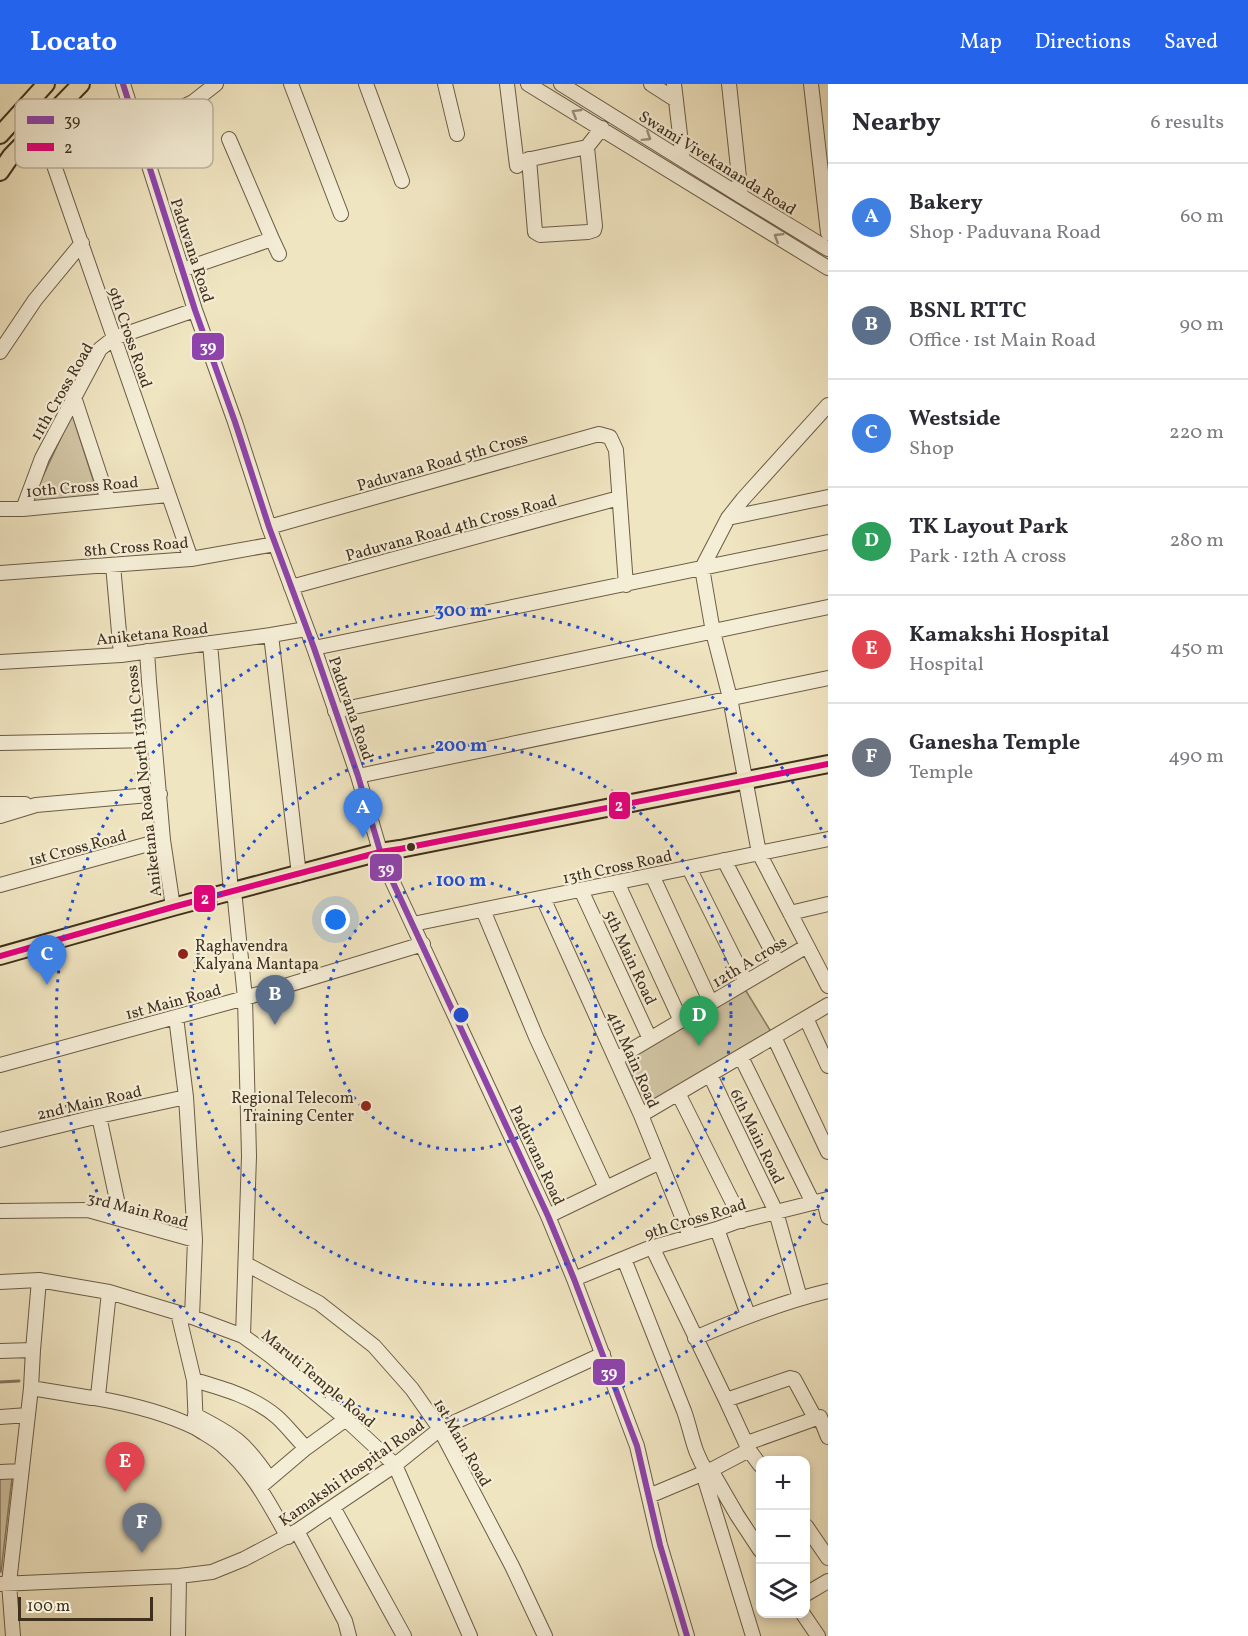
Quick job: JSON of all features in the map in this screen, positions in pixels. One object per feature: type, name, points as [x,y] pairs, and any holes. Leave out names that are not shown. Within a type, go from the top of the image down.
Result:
[{"type":"main road","points":[[66,99],[81,84]]},
{"type":"main road","points":[[32,99],[44,85]]},
{"type":"main road","points":[[0,135],[15,118]]},
{"type":"main road","points":[[0,172],[15,152]]},
{"type":"main road","points":[[0,956],[172,907],[233,896],[382,856],[400,849],[828,764]]},
{"type":"main road","points":[[0,965],[299,875],[382,856]]},
{"type":"street","name":"Paduvana Road","points":[[123,84],[128,99]]},
{"type":"street","points":[[197,99],[216,84]]},
{"type":"street","points":[[291,84],[341,214]]},
{"type":"street","points":[[366,84],[402,181]]},
{"type":"street","points":[[445,84],[457,134]]},
{"type":"street","points":[[507,84],[535,232],[540,235],[594,230],[587,147]]},
{"type":"street","points":[[528,84],[828,268]]},
{"type":"street","name":"Swami Vivekananda Road","points":[[561,84],[828,249]]},
{"type":"street","points":[[651,84],[676,100]]},
{"type":"street","points":[[674,84],[683,160]]},
{"type":"street","points":[[729,84],[741,196]]},
{"type":"street","points":[[811,84],[828,233]]},
{"type":"street","points":[[521,162],[587,147],[602,128]]},
{"type":"street","points":[[229,140],[279,254]]},
{"type":"street","name":"9th Cross Road","points":[[55,168],[191,558]]},
{"type":"street","name":"Paduvana Road","points":[[149,168],[269,527],[358,776],[382,856],[548,1216],[637,1446],[660,1545],[687,1636]]},
{"type":"street","points":[[182,270],[273,239]]},
{"type":"street","points":[[0,352],[36,300],[82,243]]},
{"type":"street","name":"11th Cross Road","points":[[23,508],[42,458],[99,349],[114,338],[195,310]]},
{"type":"street","points":[[74,397],[108,500]]},
{"type":"street","points":[[828,405],[728,518],[702,568],[713,632],[730,698],[759,853],[828,986]]},
{"type":"street","name":"Paduvana Road 5th Cross","points":[[269,527],[598,434],[610,436],[616,450],[619,498]]},
{"type":"street","name":"10th Cross Road","points":[[0,509],[168,495]]},
{"type":"street","points":[[728,518],[828,497]]},
{"type":"street","points":[[619,498],[626,585]]},
{"type":"street","name":"Paduvana Road 4th Cross Road","points":[[291,587],[619,498]]},
{"type":"street","points":[[314,648],[828,542]]},
{"type":"street","name":"8th Cross Road","points":[[0,573],[191,558],[275,544]]},
{"type":"street","points":[[114,565],[121,655]]},
{"type":"street","points":[[335,711],[828,607]]},
{"type":"street","name":"Aniketana Road","points":[[0,662],[121,655],[306,629]]},
{"type":"street","points":[[271,635],[299,875]]},
{"type":"street","points":[[210,644],[233,896],[245,998],[249,1155],[243,1336]]},
{"type":"street","name":"Aniketana Road North 13th Cross","points":[[147,651],[163,840],[172,907]]},
{"type":"street","points":[[358,776],[828,678]]},
{"type":"street","points":[[0,743],[154,740]]},
{"type":"street","points":[[0,804],[36,805],[160,794]]},
{"type":"street","points":[[0,816],[36,805]]},
{"type":"street","name":"13th Cross Road","points":[[413,924],[828,839]]},
{"type":"street","name":"1st Cross Road","points":[[0,885],[163,840]]},
{"type":"street","points":[[724,860],[778,963]]},
{"type":"street","points":[[690,868],[746,982]]},
{"type":"street","points":[[652,875],[711,1003]]},
{"type":"street","points":[[617,882],[681,1021]]},
{"type":"street","name":"5th Main Road","points":[[581,890],[650,1039]]},
{"type":"street","name":"4th Main Road","points":[[543,898],[641,1115],[690,1236]]},
{"type":"street","points":[[790,913],[828,904]]},
{"type":"street","points":[[483,910],[536,1037],[606,1188]]},
{"type":"street","name":"1st Main Road","points":[[0,1065],[245,998],[423,944]]},
{"type":"street","name":"12th A cross","points":[[616,1059],[807,946]]},
{"type":"street","points":[[641,1115],[828,1005]]},
{"type":"street","points":[[176,1017],[186,1097],[195,1240],[185,1315],[194,1380],[196,1421]]},
{"type":"street","points":[[806,1018],[828,1066]]},
{"type":"street","points":[[774,1037],[828,1152]]},
{"type":"street","points":[[741,1057],[822,1200],[828,1217]]},
{"type":"street","name":"6th Main Road","points":[[710,1075],[776,1212],[800,1298]]},
{"type":"street","points":[[678,1093],[742,1221]]},
{"type":"street","name":"2nd Main Road","points":[[0,1140],[186,1097]]},
{"type":"street","points":[[99,1116],[121,1219]]},
{"type":"street","points":[[548,1216],[660,1162]]},
{"type":"street","name":"9th Cross Road","points":[[574,1279],[647,1249],[822,1200]]},
{"type":"street","name":"3rd Main Road","points":[[0,1211],[87,1210],[195,1240]]},
{"type":"street","points":[[717,1229],[748,1315]]},
{"type":"street","points":[[652,1249],[748,1447],[756,1459]]},
{"type":"street","points":[[624,1259],[686,1418],[699,1460],[756,1544]]},
{"type":"street","name":"1st Main Road","points":[[246,1264],[319,1304],[374,1346],[412,1389],[440,1429],[512,1566],[545,1636]]},
{"type":"street","points":[[13,1636],[5,1583],[28,1415],[39,1280]]},
{"type":"street","name":"Maruti Temple Road","points":[[0,1282],[39,1280],[109,1292],[185,1315],[243,1336],[272,1356],[346,1419],[395,1465],[470,1636]]},
{"type":"street","points":[[695,1338],[748,1315],[828,1291]]},
{"type":"street","points":[[95,1398],[98,1396],[109,1292]]},
{"type":"street","points":[[0,1352],[33,1350]]},
{"type":"street","name":"Kamakshi Hospital Road","points":[[5,1583],[179,1576],[212,1572],[244,1559],[292,1534],[395,1465],[440,1429],[603,1354]]},
{"type":"street","points":[[726,1400],[790,1378],[794,1379],[815,1418]]},
{"type":"street","points":[[194,1380],[229,1390],[261,1407],[277,1417],[306,1448]]},
{"type":"street","points":[[31,1388],[146,1408],[154,1413],[182,1421],[196,1421],[225,1430],[245,1446],[292,1534],[345,1621],[349,1636]]},
{"type":"street","points":[[0,1417],[28,1415]]},
{"type":"street","points":[[649,1496],[708,1471],[748,1447],[815,1418],[820,1417],[828,1437]]},
{"type":"street","points":[[265,1482],[346,1419]]},
{"type":"street","points":[[0,1472],[21,1471]]},
{"type":"street","points":[[708,1471],[706,1483],[753,1636]]},
{"type":"street","points":[[333,1507],[404,1636]]},
{"type":"street","points":[[810,1532],[828,1557]]},
{"type":"street","points":[[177,1636],[179,1576]]},
{"type":"street","points":[[810,1592],[828,1581]]},
{"type":"street","points":[[806,1618],[818,1636]]},
{"type":"shaded area","points":[[72,414],[99,498],[30,504]]},
{"type":"shaded area","points":[[743,986],[773,1035],[645,1110],[625,1056]]},
{"type":"shaded area","points":[[12,1478],[1,1572],[0,1572],[0,1479]]},
{"type":"waterway","points":[[0,1382],[19,1381]]},
{"type":"transit line","name":"39","points":[[123,84],[128,99]]},
{"type":"transit line","name":"39","points":[[150,168],[195,310],[269,527],[358,776],[383,861],[548,1216],[574,1279],[637,1446],[660,1545],[687,1636]]},
{"type":"transit line","name":"2","points":[[0,956],[380,852],[828,764]]},
{"type":"place","name":"Bakery","points":[[363,838]]},
{"type":"place","name":"Raghavendra Kalyana Mantapa","points":[[183,954]]},
{"type":"place","name":"Westside","points":[[47,985]]},
{"type":"place","name":"BSNL RTTC","points":[[275,1025]]},
{"type":"place","name":"TK Layout Park","points":[[699,1046]]},
{"type":"place","name":"Regional Telecom Training Center","points":[[366,1106]]},
{"type":"place","name":"Kamakshi Hospital","points":[[125,1492]]},
{"type":"place","name":"Ganesha Temple","points":[[142,1553]]}]
